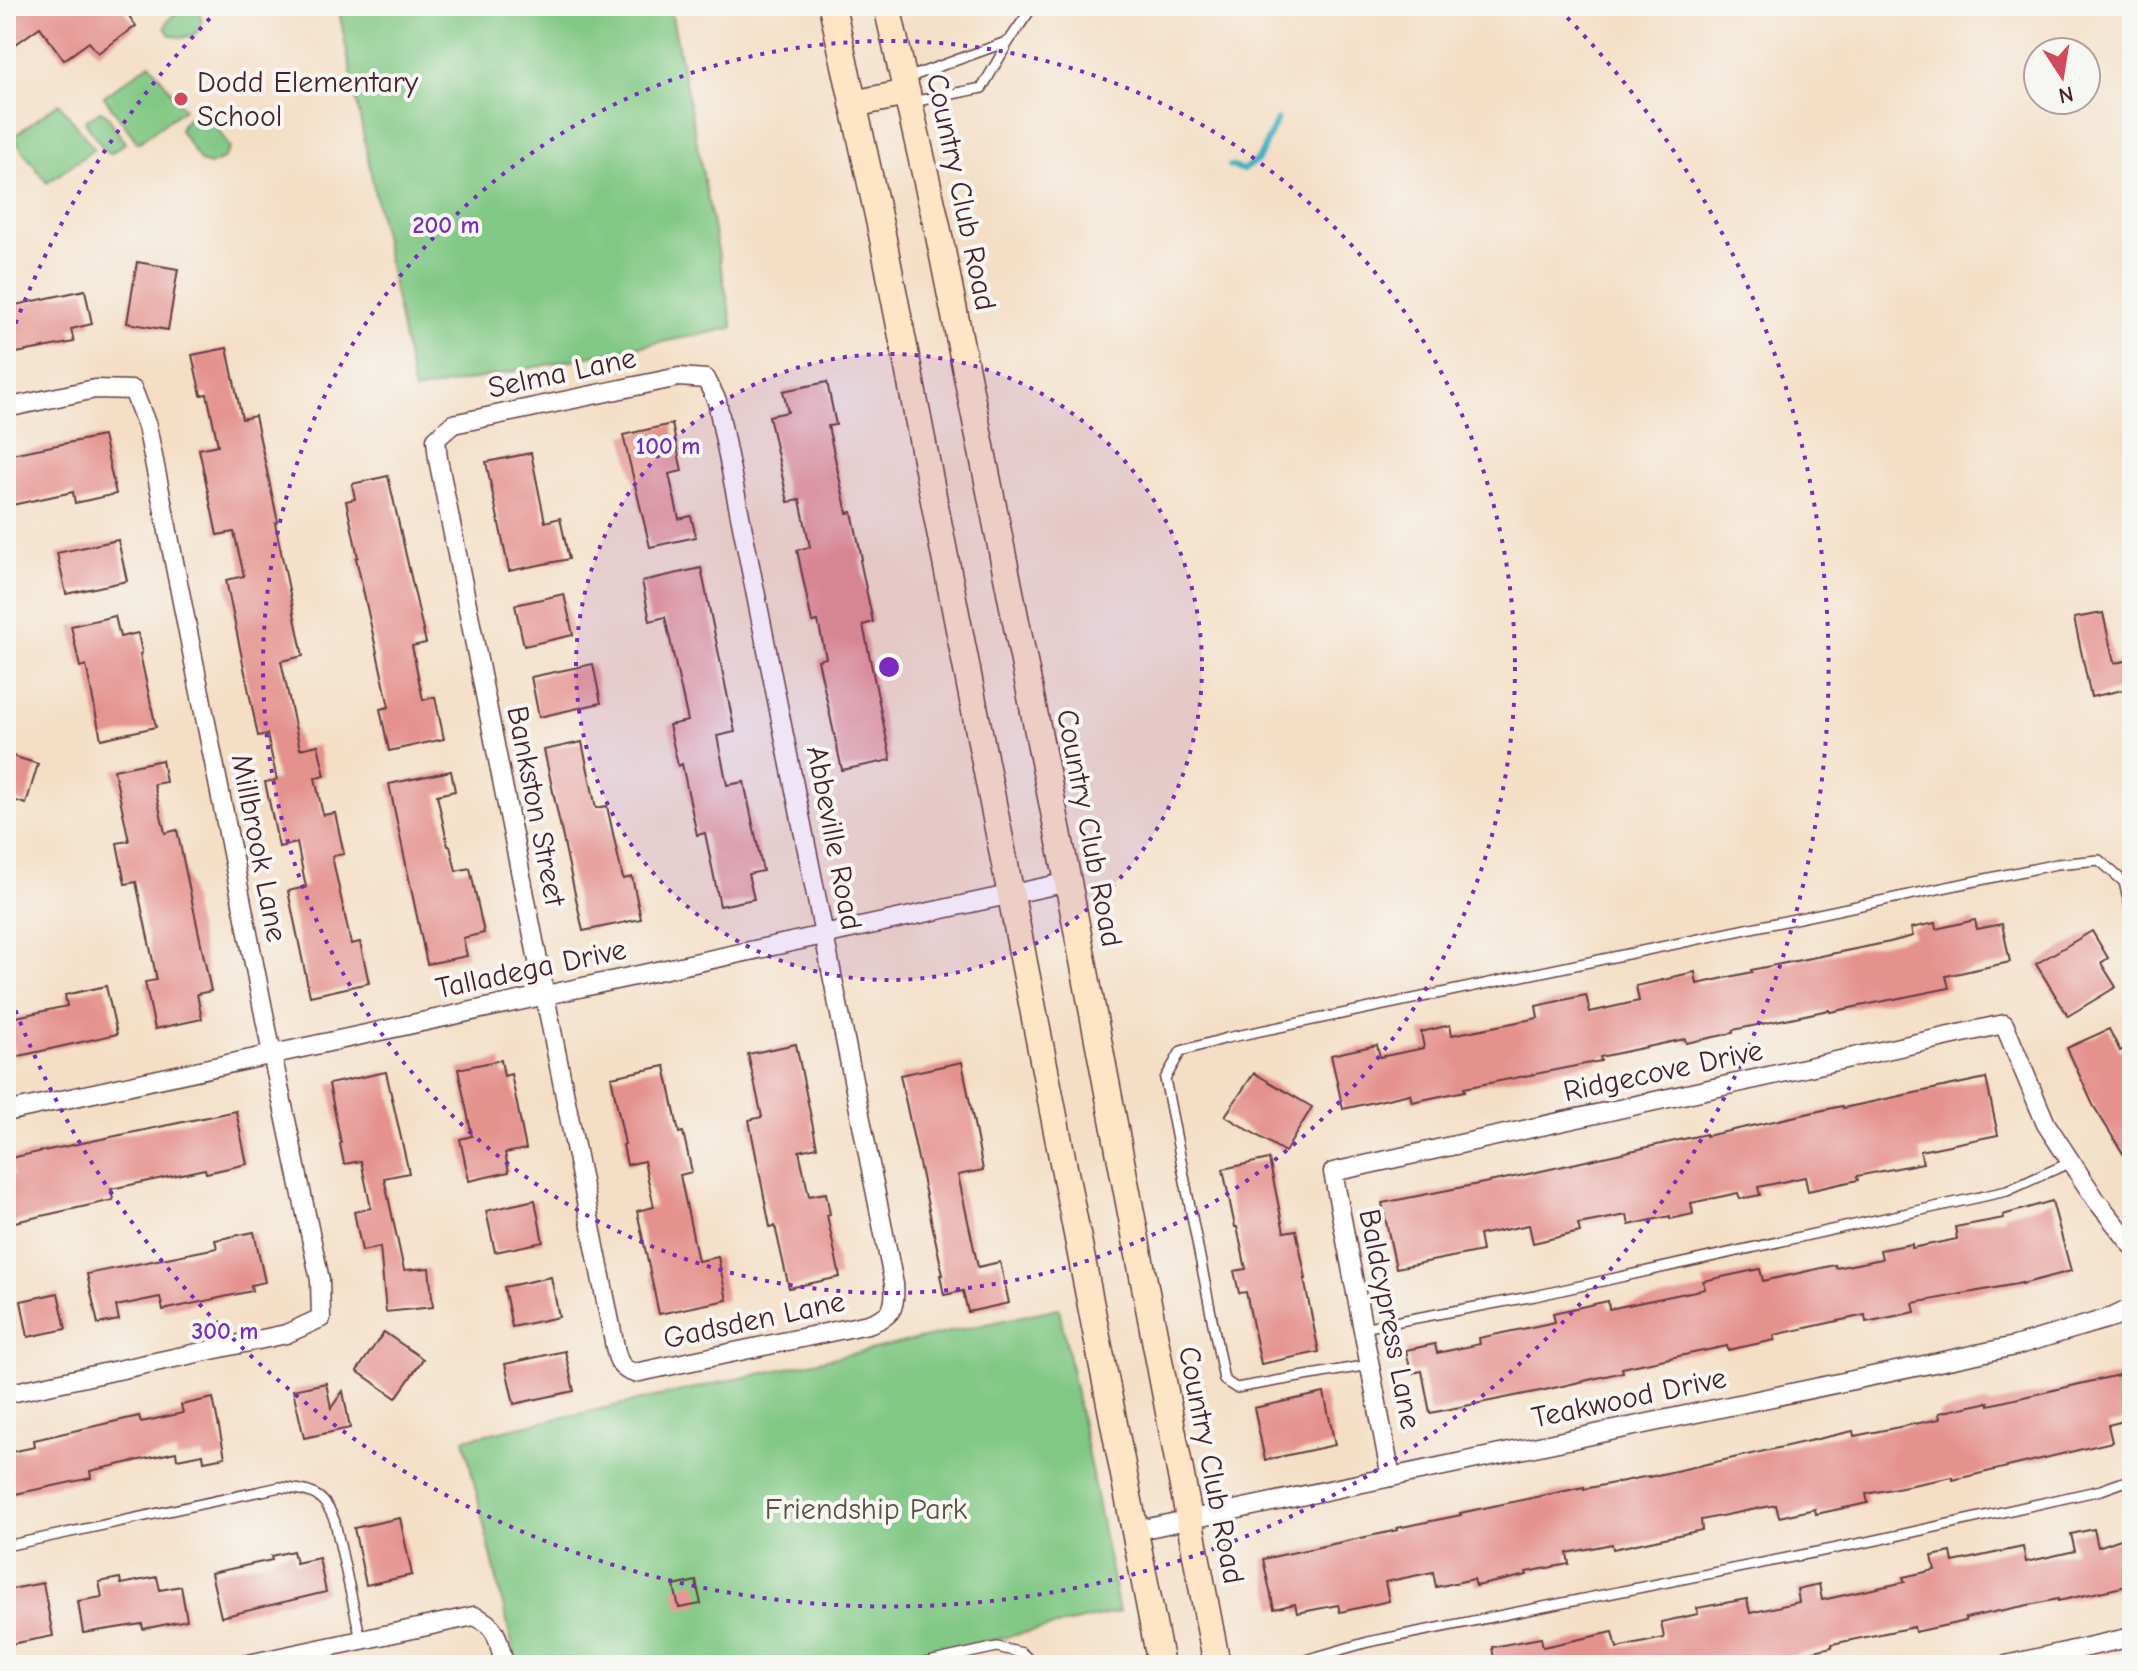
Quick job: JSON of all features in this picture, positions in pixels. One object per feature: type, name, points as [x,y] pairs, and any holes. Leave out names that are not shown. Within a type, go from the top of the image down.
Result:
[{"type":"main road","points":[[832,6],[882,234],[1161,1665]]},
{"type":"main road","name":"Country Club Road","points":[[887,6],[937,226],[1068,882],[1217,1665]]},
{"type":"main road","points":[[853,104],[906,92]]},
{"type":"street","name":"Selma Lane","points":[[436,439],[453,424],[679,377],[706,379]]},
{"type":"street","name":"Abbeville Road","points":[[706,379],[717,401],[825,934],[894,1284],[892,1311]]},
{"type":"street","name":"Millbrook Lane","points":[[6,408],[95,389],[133,390],[147,426],[320,1280],[321,1318],[286,1334],[6,1394]]},
{"type":"street","name":"Bankston Street","points":[[436,439],[616,1352],[625,1370]]},
{"type":"street","name":"Talladega Drive","points":[[6,1112],[1068,882]]},
{"type":"street","name":"Ridgecove Drive","points":[[1333,1172],[2004,1024],[2046,1124],[2071,1162]]},
{"type":"street","points":[[2071,1162],[2132,1245]]},
{"type":"street","name":"Baldcypress Lane","points":[[1333,1172],[1391,1477]]},
{"type":"street","name":"Teakwood Drive","points":[[1134,1531],[2015,1346],[2113,1317],[2132,1308]]},
{"type":"street","name":"Gadsden Lane","points":[[625,1370],[649,1372],[868,1324],[882,1320],[892,1311]]},
{"type":"street","points":[[244,1665],[474,1616],[486,1621],[494,1630],[504,1665]]},
{"type":"street","points":[[2006,1665],[2132,1637]]},
{"type":"lane","points":[[906,92],[982,88],[1033,6]]},
{"type":"lane","points":[[906,92],[1009,41]]},
{"type":"lane","points":[[1369,1365],[1236,1388],[1224,1380],[1165,1079],[1181,1051],[1227,1038],[2057,864],[2099,860],[2124,882],[2132,914]]},
{"type":"lane","points":[[1362,1328],[1535,1296],[2007,1191],[2071,1162]]},
{"type":"lane","points":[[1299,1665],[1309,1659],[1368,1642],[1877,1540],[2101,1490],[2132,1479]]},
{"type":"lane","points":[[6,1546],[280,1487],[308,1490],[328,1504],[332,1513],[361,1640]]},
{"type":"lane","points":[[915,1665],[997,1647],[1022,1653],[1035,1665]]},
{"type":"green space","points":[[338,6],[670,6],[733,328],[414,391]]},
{"type":"green space","points":[[197,9],[201,24],[199,29],[184,37],[170,35],[165,28],[168,20],[177,12]]},
{"type":"green space","points":[[150,63],[184,109],[138,143],[104,97]]},
{"type":"green space","points":[[59,103],[94,149],[47,183],[13,137]]},
{"type":"green space","points":[[100,111],[106,114],[125,143],[111,153],[104,150],[85,121]]},
{"type":"green space","points":[[199,112],[208,114],[230,148],[223,159],[209,165],[201,162],[180,130],[187,119]]},
{"type":"green space","name":"Friendship Park","points":[[1059,1308],[1119,1612],[881,1665],[517,1665],[464,1439]]},
{"type":"building","points":[[6,6],[122,6],[136,26],[98,53],[89,42],[64,60],[40,27],[6,51]]},
{"type":"building","points":[[137,262],[178,269],[168,330],[127,323]]},
{"type":"building","points":[[85,290],[92,324],[71,329],[74,342],[6,355],[6,307]]},
{"type":"building","points":[[227,348],[242,419],[255,416],[303,656],[281,661],[300,749],[318,745],[325,776],[315,778],[323,815],[335,813],[344,854],[332,856],[351,944],[360,942],[369,983],[310,996],[288,891],[306,887],[297,843],[279,847],[265,782],[277,780],[267,734],[258,736],[226,580],[244,576],[234,532],[217,535],[199,449],[218,445],[207,394],[201,395],[192,355]]},
{"type":"building","points":[[827,382],[836,425],[828,426],[847,513],[852,512],[862,559],[873,622],[863,625],[891,760],[842,770],[818,660],[826,658],[818,621],[812,622],[797,550],[810,547],[800,500],[788,502],[769,416],[788,412],[783,391]]},
{"type":"building","points":[[672,424],[682,471],[669,474],[679,519],[691,516],[696,537],[650,547],[623,435]]},
{"type":"building","points":[[103,436],[116,494],[75,503],[73,492],[12,505],[6,455]]},
{"type":"building","points":[[531,453],[545,522],[560,518],[569,559],[509,571],[486,462]]},
{"type":"building","points":[[388,476],[426,643],[412,646],[423,700],[435,697],[444,739],[389,751],[380,709],[389,707],[346,501],[355,499],[352,484]]},
{"type":"building","points":[[118,540],[127,581],[66,594],[57,553]]},
{"type":"building","points":[[701,568],[735,732],[717,736],[727,785],[744,782],[763,871],[748,874],[754,899],[720,906],[705,833],[697,835],[682,764],[678,766],[669,725],[688,721],[665,617],[650,621],[642,581]]},
{"type":"building","points":[[564,594],[573,635],[524,646],[515,605]]},
{"type":"building","points":[[2103,613],[2114,663],[2132,660],[2132,688],[2091,697],[2074,618]]},
{"type":"building","points":[[115,616],[120,637],[138,633],[156,727],[101,739],[86,665],[80,667],[71,626]]},
{"type":"building","points":[[593,664],[601,703],[539,717],[531,677]]},
{"type":"building","points":[[582,742],[596,808],[607,806],[623,879],[632,877],[641,919],[583,931],[544,750]]},
{"type":"building","points":[[6,754],[38,764],[26,804],[6,798]]},
{"type":"building","points":[[162,760],[166,782],[154,784],[165,833],[177,830],[211,991],[197,994],[202,1019],[155,1029],[145,982],[157,980],[136,882],[125,884],[117,843],[129,841],[114,770]]},
{"type":"building","points":[[451,771],[455,791],[437,795],[456,871],[470,868],[484,933],[463,938],[467,956],[427,964],[389,784]]},
{"type":"building","points":[[1975,920],[1977,929],[2002,924],[2010,962],[1946,976],[1949,988],[1733,1030],[1733,1033],[1686,1043],[1685,1039],[1600,1057],[1601,1061],[1464,1088],[1465,1091],[1412,1102],[1410,1094],[1343,1109],[1331,1055],[1377,1045],[1380,1057],[1424,1048],[1421,1032],[1450,1025],[1452,1035],[1538,1018],[1536,1006],[1586,995],[1590,1012],[1639,1001],[1636,986],[1672,977],[1695,972],[1697,984],[1913,936],[1911,928],[1935,923],[1936,929]]},
{"type":"building","points":[[2092,931],[2108,958],[2101,963],[2116,987],[2068,1016],[2036,964]]},
{"type":"building","points":[[106,986],[117,1034],[15,1057],[7,1019],[67,1006],[65,995]]},
{"type":"building","points":[[2109,1029],[2120,1051],[2132,1046],[2132,1168],[2093,1105],[2067,1048]]},
{"type":"building","points":[[796,1044],[817,1147],[799,1151],[809,1196],[826,1193],[830,1214],[827,1215],[840,1277],[789,1288],[775,1226],[770,1227],[749,1120],[762,1117],[748,1054]]},
{"type":"building","points":[[501,1060],[504,1076],[511,1074],[526,1149],[505,1153],[509,1172],[469,1181],[460,1139],[472,1136],[458,1069]]},
{"type":"building","points":[[962,1062],[983,1170],[958,1175],[978,1267],[1000,1262],[1009,1303],[968,1312],[963,1291],[944,1295],[940,1275],[943,1275],[900,1075]]},
{"type":"building","points":[[665,1066],[679,1133],[683,1132],[692,1172],[680,1175],[698,1261],[718,1257],[727,1300],[659,1314],[637,1211],[654,1207],[644,1161],[627,1165],[611,1077]]},
{"type":"building","points":[[386,1072],[409,1173],[384,1178],[404,1270],[429,1268],[433,1307],[386,1312],[380,1247],[362,1251],[354,1212],[371,1208],[361,1161],[344,1164],[329,1084]]},
{"type":"building","points":[[1254,1073],[1312,1107],[1285,1152],[1225,1116]]},
{"type":"building","points":[[1986,1078],[1998,1135],[1920,1151],[1923,1163],[1857,1176],[1858,1180],[1808,1191],[1805,1177],[1758,1187],[1760,1195],[1740,1199],[1738,1193],[1691,1203],[1693,1214],[1629,1225],[1627,1215],[1578,1224],[1580,1232],[1533,1243],[1529,1225],[1479,1235],[1482,1251],[1396,1268],[1382,1203]]},
{"type":"building","points":[[236,1111],[247,1164],[206,1173],[205,1169],[111,1189],[113,1200],[6,1224],[6,1177],[13,1175],[10,1158]]},
{"type":"building","points":[[1269,1159],[1284,1232],[1296,1230],[1319,1352],[1261,1364],[1246,1292],[1239,1293],[1234,1271],[1246,1269],[1223,1169]]},
{"type":"building","points":[[535,1200],[543,1242],[495,1252],[486,1211]]},
{"type":"building","points":[[2052,1201],[2071,1271],[2022,1284],[1913,1303],[1915,1312],[1866,1322],[1865,1315],[1774,1335],[1775,1340],[1728,1350],[1727,1346],[1622,1368],[1623,1372],[1430,1413],[1422,1371],[1411,1373],[1406,1350],[1435,1344],[1437,1353],[1480,1344],[1479,1338],[1555,1322],[1553,1313],[1608,1301],[1609,1309],[1705,1289],[1703,1281],[1760,1269],[1763,1281],[1835,1265],[1836,1268],[1882,1259],[1880,1250],[1912,1244],[1912,1248],[1957,1239],[1955,1227],[2004,1218],[2003,1215]]},
{"type":"building","points":[[254,1232],[265,1282],[251,1285],[252,1291],[163,1310],[160,1297],[116,1306],[119,1320],[98,1324],[87,1274],[217,1248],[215,1240]]},
{"type":"building","points":[[551,1277],[559,1317],[512,1327],[504,1287]]},
{"type":"building","points":[[58,1293],[66,1329],[28,1337],[21,1301]]},
{"type":"building","points":[[384,1332],[423,1359],[396,1398],[357,1371]]},
{"type":"building","points":[[565,1351],[574,1391],[514,1404],[505,1364]]},
{"type":"building","points":[[2123,1374],[2132,1419],[2108,1425],[2112,1442],[1953,1480],[1953,1477],[1866,1494],[1868,1503],[1816,1514],[1815,1509],[1779,1517],[1776,1505],[1701,1520],[1702,1530],[1613,1549],[1612,1544],[1567,1553],[1569,1564],[1476,1586],[1474,1579],[1436,1587],[1433,1572],[1385,1582],[1389,1601],[1340,1612],[1338,1605],[1297,1613],[1295,1604],[1274,1609],[1263,1559],[1398,1530],[1460,1513],[1649,1477],[1853,1431],[1854,1436],[1940,1419],[1939,1413],[1989,1402],[1989,1405]]},
{"type":"building","points":[[326,1383],[331,1408],[343,1391],[350,1428],[304,1438],[293,1390]]},
{"type":"building","points":[[1324,1393],[1335,1445],[1265,1460],[1254,1408]]},
{"type":"building","points":[[213,1398],[225,1457],[204,1461],[203,1454],[177,1459],[176,1452],[90,1471],[91,1478],[6,1496],[6,1453],[35,1447],[34,1440],[139,1416],[141,1422],[183,1413],[181,1405]]},
{"type":"building","points":[[400,1518],[412,1575],[366,1585],[354,1528]]},
{"type":"building","points":[[2094,1529],[2098,1547],[2132,1535],[2132,1585],[1965,1618],[1966,1621],[1915,1632],[1914,1627],[1832,1644],[1832,1647],[1752,1665],[1495,1665],[1492,1647],[1541,1638],[1543,1647],[1613,1632],[1617,1648],[1664,1638],[1661,1622],[1698,1614],[1697,1608],[1747,1599],[1750,1613],[1799,1602],[1797,1589],[1819,1584],[1822,1600],[1905,1582],[1903,1577],[1935,1570],[1932,1556],[1951,1552],[1953,1562],[2023,1547],[2026,1562],[2075,1551],[2071,1534]]},
{"type":"building","points":[[293,1551],[296,1563],[319,1558],[326,1592],[221,1617],[211,1573],[272,1560],[271,1556]]},
{"type":"building","points":[[157,1577],[160,1590],[181,1586],[187,1620],[143,1629],[142,1624],[83,1633],[78,1601],[102,1597],[99,1582],[120,1578],[121,1584]]},
{"type":"building","points":[[696,1581],[701,1604],[679,1608],[674,1586]]},
{"type":"building","points":[[43,1583],[53,1636],[6,1645],[6,1590]]},
{"type":"waterway","points":[[1230,166],[1243,170],[1258,160],[1277,120]]},
{"type":"place","name":"Dodd Elementary School","points":[[181,99]]}]
